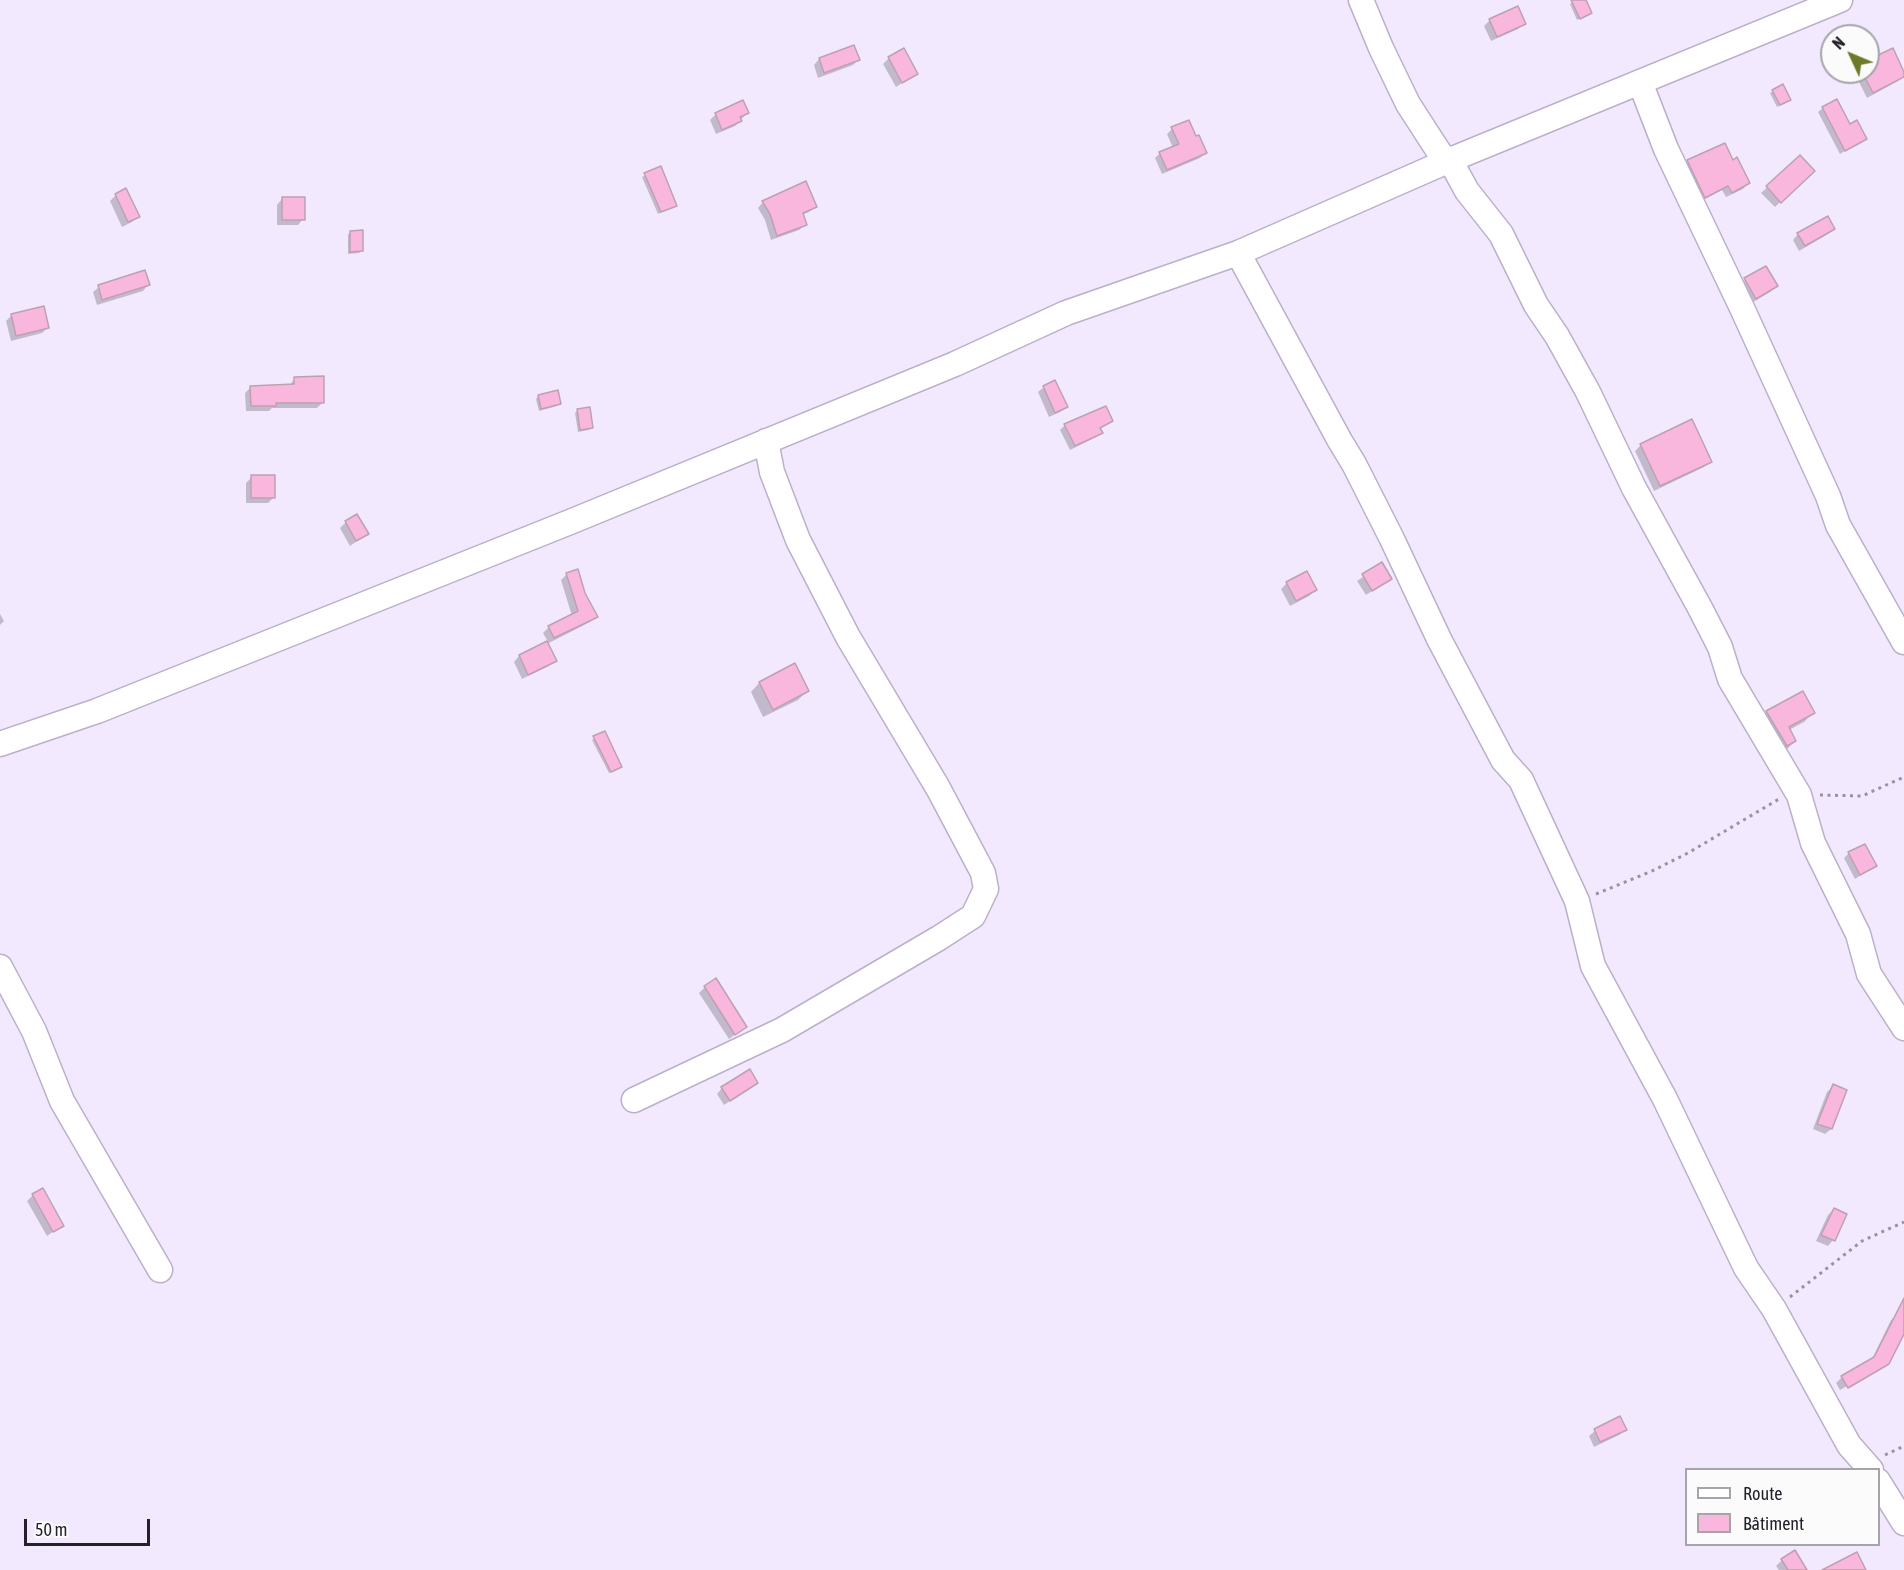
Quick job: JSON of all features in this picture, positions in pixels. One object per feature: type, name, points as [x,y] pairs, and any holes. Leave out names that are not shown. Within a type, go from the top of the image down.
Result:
[{"type":"street","points":[[1361,0],[1408,104],[1441,155],[1450,160],[1467,191],[1501,234],[1536,305],[1557,336],[1588,392],[1640,498],[1720,647],[1730,679],[1799,795],[1813,843],[1858,934],[1869,974],[1904,1028]]},
{"type":"street","points":[[0,744],[108,707],[955,364],[1066,314],[1238,253],[1450,160],[1840,0]]},
{"type":"street","points":[[1640,82],[1666,148],[1828,496],[1838,525],[1904,642]]},
{"type":"street","points":[[1238,253],[1354,464],[1392,538],[1439,639],[1503,760],[1521,780],[1578,901],[1593,966],[1665,1099],[1746,1268],[1774,1309],[1849,1445],[1869,1468]]},
{"type":"street","points":[[634,1100],[782,1030],[939,938],[973,916],[986,889],[983,873],[938,788],[848,637],[798,540],[772,472],[766,441]]},
{"type":"street","points":[[0,967],[34,1031],[62,1101],[160,1270]]},
{"type":"street","points":[[1880,1484],[1904,1523]]},
{"type":"path","points":[[1578,901],[1652,871],[1688,853],[1784,796],[1848,794],[1862,796],[1904,777]]},
{"type":"path","points":[[1774,1309],[1862,1241],[1904,1222]]},
{"type":"building","points":[[1571,0],[1586,0],[1592,13],[1580,19]]},
{"type":"building","points":[[1518,6],[1526,24],[1497,37],[1489,19]]},
{"type":"building","points":[[854,45],[860,60],[824,73],[819,58]]},
{"type":"building","points":[[904,48],[918,74],[902,83],[888,57]]},
{"type":"building","points":[[1893,48],[1904,77],[1873,93],[1868,84],[1880,84],[1880,54]]},
{"type":"building","points":[[1783,84],[1791,100],[1780,105],[1772,90]]},
{"type":"building","points":[[1837,99],[1850,124],[1857,120],[1867,139],[1845,151],[1822,107]]},
{"type":"building","points":[[743,100],[749,113],[740,117],[742,121],[722,130],[715,113]]},
{"type":"building","points":[[1189,120],[1207,153],[1167,170],[1159,152],[1179,144],[1171,127]]},
{"type":"building","points":[[1725,143],[1733,160],[1737,157],[1750,183],[1732,193],[1728,186],[1705,198],[1687,160]]},
{"type":"building","points":[[1800,155],[1815,171],[1781,203],[1766,186]]},
{"type":"building","points":[[661,166],[677,206],[661,212],[644,173]]},
{"type":"building","points":[[806,181],[817,207],[803,213],[807,225],[777,236],[770,214],[762,201]]},
{"type":"building","points":[[126,188],[140,217],[128,222],[115,194]]},
{"type":"building","points":[[282,197],[305,197],[305,220],[282,220]]},
{"type":"building","points":[[1828,216],[1835,229],[1805,246],[1797,233]]},
{"type":"building","points":[[363,230],[363,251],[350,252],[350,231]]},
{"type":"building","points":[[1766,266],[1778,286],[1756,299],[1744,278]]},
{"type":"building","points":[[145,270],[150,285],[102,300],[98,285]]},
{"type":"building","points":[[44,306],[49,328],[16,336],[11,314]]},
{"type":"building","points":[[324,376],[324,403],[276,403],[276,406],[251,406],[250,386],[294,384],[294,377]]},
{"type":"building","points":[[1055,380],[1068,407],[1055,413],[1043,386]]},
{"type":"building","points":[[558,390],[561,404],[541,409],[538,395]]},
{"type":"building","points":[[1106,406],[1113,421],[1100,428],[1103,433],[1075,446],[1064,424]]},
{"type":"building","points":[[590,407],[593,428],[580,430],[577,409]]},
{"type":"building","points":[[1692,419],[1712,462],[1660,486],[1640,444]]},
{"type":"building","points":[[251,475],[275,475],[275,498],[251,498]]},
{"type":"building","points":[[357,514],[369,534],[356,541],[345,521]]},
{"type":"building","points":[[1382,562],[1392,579],[1372,591],[1362,574]]},
{"type":"building","points":[[578,569],[585,593],[598,617],[554,638],[548,626],[578,611],[566,573]]},
{"type":"building","points":[[1307,571],[1317,590],[1296,601],[1286,582]]},
{"type":"building","points":[[547,641],[557,661],[528,675],[519,655]]},
{"type":"building","points":[[795,663],[809,691],[773,710],[759,682]]},
{"type":"building","points":[[1803,691],[1815,713],[1789,727],[1796,741],[1787,746],[1766,711]]},
{"type":"building","points":[[605,731],[622,767],[611,772],[593,736]]},
{"type":"building","points":[[1865,844],[1877,866],[1860,875],[1848,852]]},
{"type":"building","points":[[716,978],[747,1027],[735,1035],[704,986]]},
{"type":"building","points":[[750,1069],[758,1083],[730,1101],[721,1087]]},
{"type":"building","points":[[1833,1084],[1847,1090],[1832,1129],[1817,1124]]},
{"type":"building","points":[[43,1188],[64,1226],[53,1232],[32,1194]]},
{"type":"building","points":[[1834,1208],[1847,1214],[1835,1241],[1821,1235]]},
{"type":"building","points":[[1904,1298],[1904,1334],[1889,1364],[1848,1388],[1841,1376],[1874,1357]]},
{"type":"building","points":[[1620,1416],[1627,1430],[1600,1442],[1594,1429]]},
{"type":"building","points":[[1795,1550],[1807,1570],[1788,1570],[1781,1559]]},
{"type":"building","points":[[1857,1552],[1866,1570],[1822,1570]]}]
